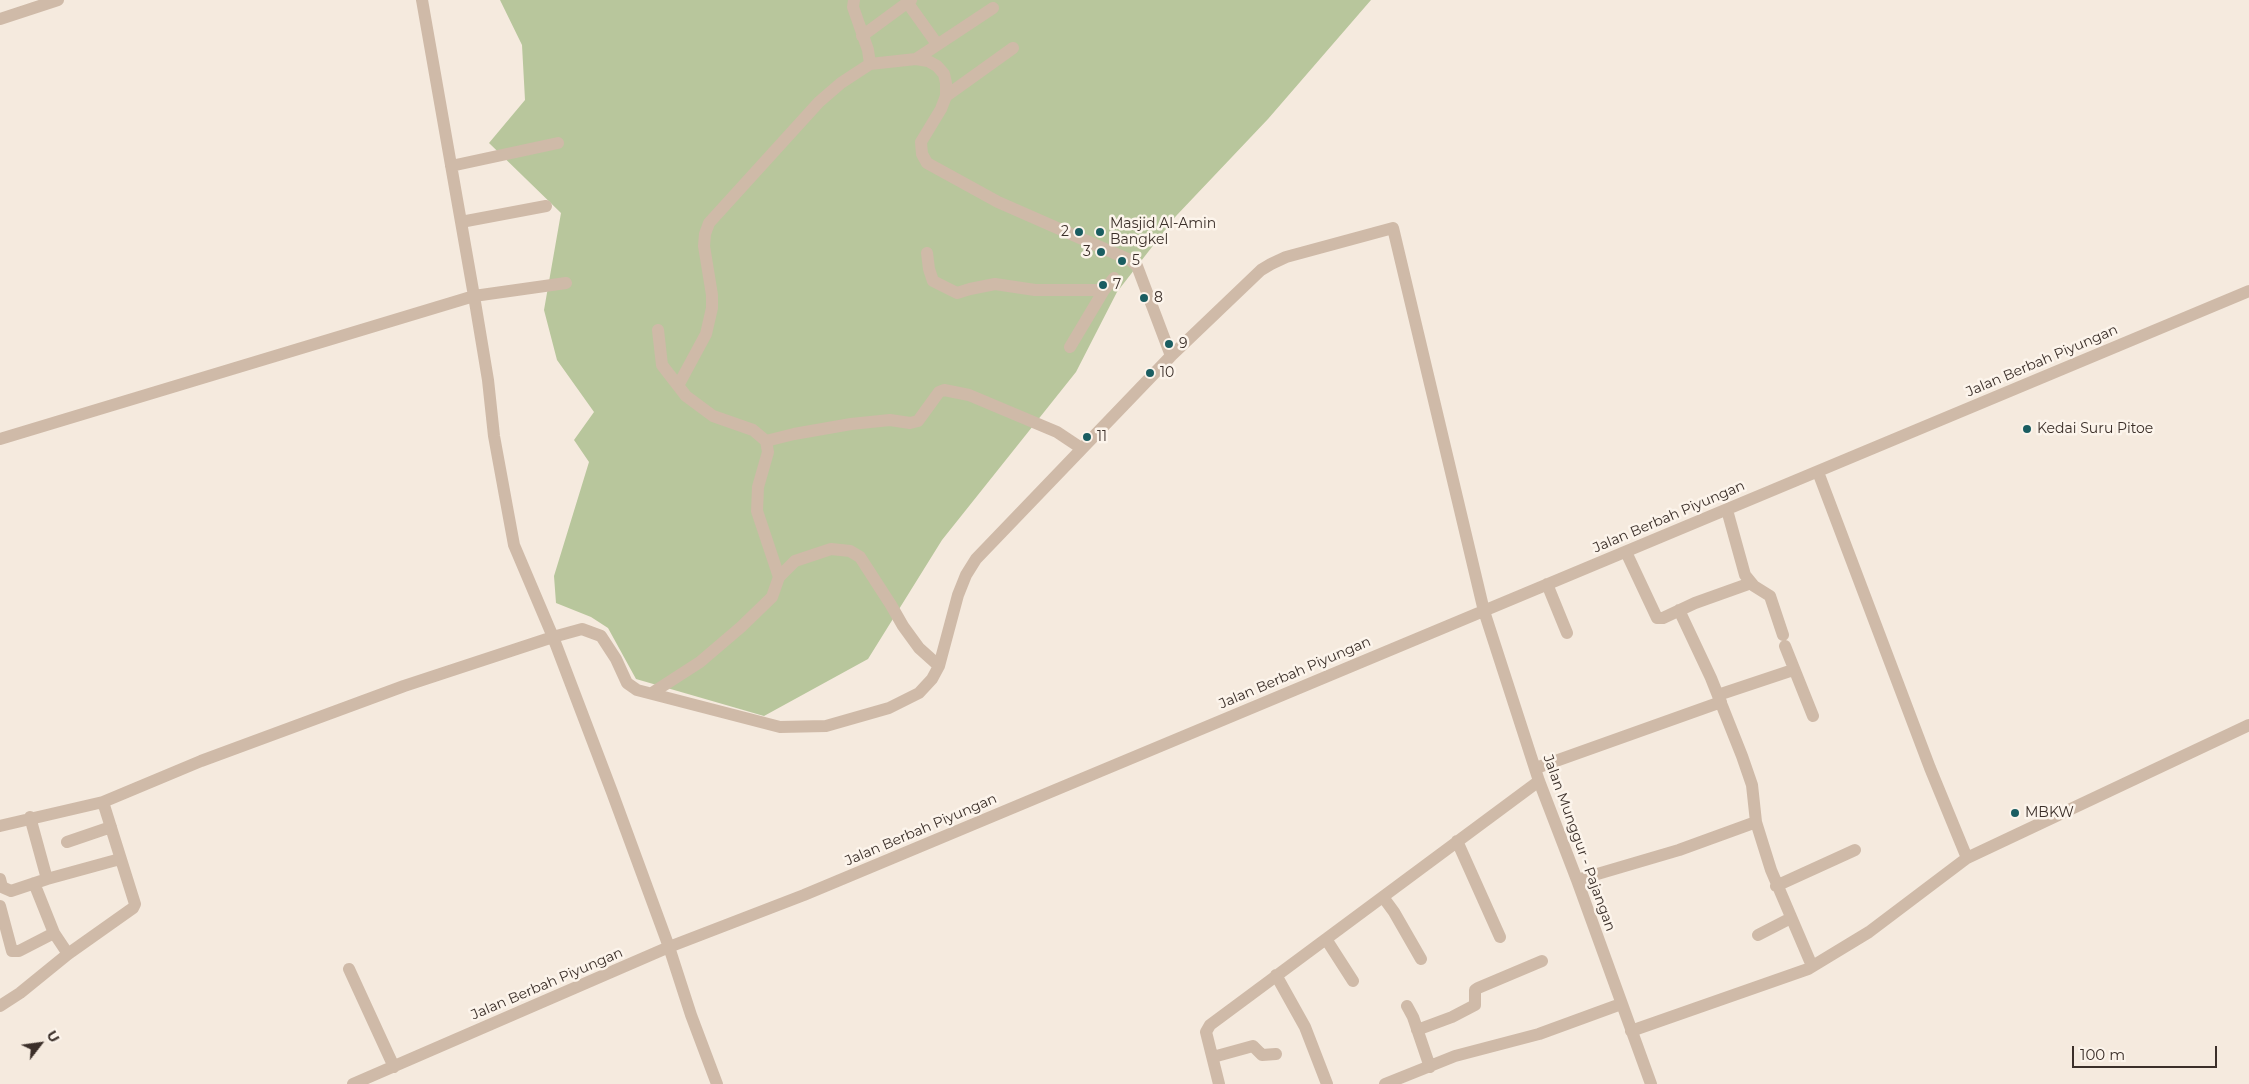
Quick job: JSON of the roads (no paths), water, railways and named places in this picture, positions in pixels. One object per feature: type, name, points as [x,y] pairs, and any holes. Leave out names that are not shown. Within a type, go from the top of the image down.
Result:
[{"type":"street","points":[[0,19],[58,0]]},
{"type":"street","points":[[422,0],[474,296],[488,380],[494,436],[514,545],[553,637],[669,947],[691,1015],[717,1084]]},
{"type":"street","points":[[854,0],[853,7],[868,50],[870,64]]},
{"type":"street","points":[[862,36],[909,1],[937,44]]},
{"type":"street","points":[[916,59],[993,8]]},
{"type":"street","points":[[946,96],[1013,48]]},
{"type":"street","points":[[0,826],[103,802],[201,761],[404,686],[582,629],[601,636],[616,659],[627,683],[637,690],[780,727],[826,726],[889,708],[919,693],[932,679],[939,666],[958,595],[966,575],[976,558],[1170,356],[1136,266],[1130,260],[998,202],[927,163],[922,154],[921,142],[941,109],[946,96],[944,74],[937,66],[928,61],[916,59],[870,64],[841,83],[819,102],[709,223],[705,234],[704,246],[712,295],[712,308],[706,334],[678,384]]},
{"type":"street","points":[[451,166],[558,143]]},
{"type":"street","points":[[461,222],[546,206]]},
{"type":"street","name":"Jalan Munggur - Pajangan","points":[[1170,356],[1262,270],[1271,264],[1286,257],[1393,228],[1484,611],[1539,781],[1631,1031],[1646,1082]]},
{"type":"street","points":[[927,253],[933,281],[957,293],[970,288],[995,284],[1035,290],[1104,290]]},
{"type":"street","points":[[1070,347],[1104,290],[1114,278]]},
{"type":"street","points":[[0,439],[474,296],[566,283]]},
{"type":"street","name":"Jalan Berbah Piyungan","points":[[353,1084],[669,947],[804,895],[2249,291]]},
{"type":"street","points":[[658,330],[662,365],[686,396],[713,416],[753,430],[766,441],[768,452],[758,487],[757,511],[778,578]]},
{"type":"street","points":[[766,441],[851,424],[890,420],[910,423],[918,421],[938,392],[944,390],[969,395],[1057,432],[1083,446]]},
{"type":"street","points":[[1030,413],[1048,420],[1083,446]]},
{"type":"street","points":[[1818,472],[1930,768],[1967,858]]},
{"type":"street","points":[[1726,510],[1742,567],[1751,583],[1770,596],[1793,670],[1804,691],[1813,716]]},
{"type":"street","points":[[652,693],[700,662],[741,627],[772,597],[778,578],[795,561],[831,549],[850,551],[860,557],[892,605],[903,626],[919,648],[939,666]]},
{"type":"street","points":[[1626,552],[1657,618],[1663,618],[1679,610],[1751,583]]},
{"type":"street","points":[[1547,584],[1567,633]]},
{"type":"street","points":[[1679,610],[1719,698],[1752,785],[1756,822],[1776,886],[1812,966]]},
{"type":"street","points":[[1536,768],[1793,670]]},
{"type":"street","points":[[1631,1031],[1812,966],[1869,932],[1967,858],[2249,725]]},
{"type":"street","points":[[1219,1084],[1207,1028],[1539,781]]},
{"type":"street","points":[[0,1006],[20,993],[68,954],[133,908],[135,904],[103,802]]},
{"type":"street","points":[[30,818],[47,879]]},
{"type":"street","points":[[1577,880],[1679,850],[1756,822]]},
{"type":"street","points":[[66,842],[111,827]]},
{"type":"street","points":[[1457,841],[1500,937]]},
{"type":"street","points":[[1776,886],[1855,850]]},
{"type":"street","points":[[0,880],[2,887],[11,891],[34,882],[120,859]]},
{"type":"street","points":[[34,882],[54,933],[68,954]]},
{"type":"street","points":[[1382,897],[1394,912],[1422,958]]},
{"type":"street","points":[[0,906],[12,951],[19,951],[54,933]]},
{"type":"street","points":[[1758,935],[1791,918]]},
{"type":"street","points":[[1326,939],[1353,981]]},
{"type":"street","points":[[1417,1030],[1474,1005],[1475,990],[1478,988],[1542,961]]},
{"type":"street","points":[[349,970],[394,1066]]},
{"type":"street","points":[[1276,975],[1305,1027],[1327,1084]]},
{"type":"street","points":[[1387,1083],[1455,1056],[1539,1034],[1621,1004]]},
{"type":"street","points":[[1407,1006],[1430,1067]]},
{"type":"street","points":[[1213,1057],[1253,1046],[1262,1055],[1276,1054]]},
{"type":"place","name":"2","points":[[1079,232]]},
{"type":"place","name":"Masjid Al-Amin Bangkel","points":[[1100,232]]},
{"type":"place","name":"3","points":[[1101,252]]},
{"type":"place","name":"5","points":[[1122,261]]},
{"type":"place","name":"7","points":[[1103,285]]},
{"type":"place","name":"8","points":[[1144,298]]},
{"type":"place","name":"9","points":[[1169,344]]},
{"type":"place","name":"10","points":[[1150,373]]},
{"type":"place","name":"Kedai Suru Pitoe","points":[[2027,429]]},
{"type":"place","name":"11","points":[[1087,437]]},
{"type":"place","name":"MBKW","points":[[2015,813]]}]
